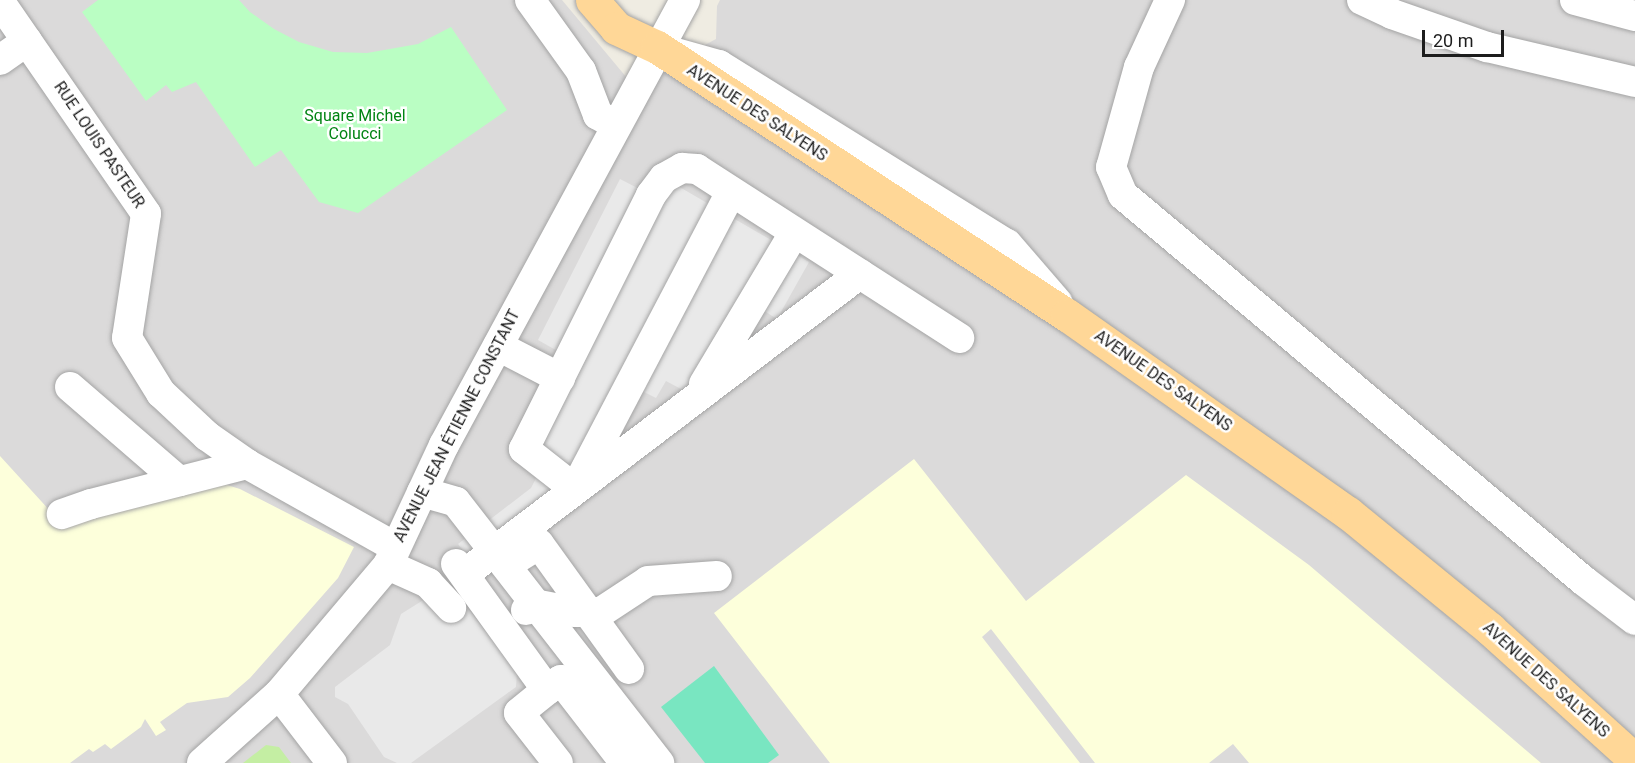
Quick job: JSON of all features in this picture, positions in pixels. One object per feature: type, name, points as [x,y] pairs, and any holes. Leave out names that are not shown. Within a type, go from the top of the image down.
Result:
[{"type":"main road","points":[[592,0],[616,28],[657,47]]},
{"type":"main road","points":[[619,0],[657,47]]},
{"type":"main road","name":"AVENUE DES SALYENS","points":[[657,47],[1067,315],[1348,513],[1490,629],[1635,760]]},
{"type":"street","points":[[530,0],[581,71],[598,115],[616,125]]},
{"type":"street","name":"AVENUE JEAN ÉTIENNE CONSTANT","points":[[202,763],[279,694],[391,556],[498,346],[657,47],[685,0]]},
{"type":"street","points":[[1170,0],[1139,67],[1111,167],[1123,195],[1584,581],[1635,620]]},
{"type":"street","points":[[1362,0],[1392,14],[1487,47],[1635,82]]},
{"type":"street","points":[[1575,0],[1635,16]]},
{"type":"street","name":"RUE LOUIS PASTEUR","points":[[0,2],[146,214],[127,338],[161,393],[207,436],[247,464]]},
{"type":"street","points":[[0,60],[27,41]]},
{"type":"street","points":[[575,489],[524,449],[651,195],[664,178],[682,168],[697,170],[959,338]]},
{"type":"street","points":[[575,489],[731,192]]},
{"type":"street","points":[[696,397],[794,233]]},
{"type":"street","points":[[481,560],[860,274]]},
{"type":"street","points":[[498,346],[560,378]]},
{"type":"street","points":[[70,387],[179,481]]},
{"type":"street","points":[[62,514],[247,464],[391,556],[428,583],[451,608]]},
{"type":"street","points":[[422,492],[456,502],[481,560],[501,627],[547,690]]},
{"type":"street","points":[[428,583],[481,560],[539,544],[629,669]]},
{"type":"street","points":[[481,560],[534,604],[592,698],[625,763]]},
{"type":"street","points":[[501,627],[534,604],[601,612],[648,581],[717,576]]},
{"type":"street","points":[[558,763],[519,713],[561,680],[592,698],[659,763]]},
{"type":"street","points":[[279,694],[332,763]]},
{"type":"shaded area","points":[[0,0],[562,0],[632,84],[716,39],[717,6],[720,0],[1635,0],[1635,763],[0,763]]},
{"type":"shaded area","points":[[664,178],[809,262],[777,319],[752,303],[696,397],[666,381],[656,398],[630,385],[575,489],[475,566],[458,544],[531,488],[543,465],[524,449],[570,358],[538,340],[620,179],[651,195]]},
{"type":"shaded area","points":[[0,456],[62,524],[205,487],[227,485],[240,489],[354,547],[338,578],[250,678],[228,697],[187,703],[160,722],[166,730],[156,736],[145,719],[141,727],[111,749],[105,744],[93,752],[89,749],[70,763],[0,763]]},
{"type":"shaded area","points":[[914,459],[1026,601],[1186,475],[1309,565],[1541,763],[1249,763],[1233,744],[1209,763],[1095,763],[991,629],[982,637],[1080,763],[830,763],[714,613]]},
{"type":"shaded area","points":[[449,584],[517,672],[516,687],[411,763],[397,763],[384,757],[348,704],[335,697],[335,687],[390,645],[401,614]]},
{"type":"green space","name":"Square Michel Colucci","points":[[98,0],[239,0],[250,12],[274,29],[299,42],[333,52],[367,53],[418,44],[451,27],[507,110],[358,213],[319,202],[281,150],[255,167],[196,82],[172,92],[166,85],[146,101],[82,12]]},
{"type":"green space","points":[[714,666],[779,755],[768,763],[705,763],[661,707]]},
{"type":"green space","points":[[266,745],[279,747],[291,763],[243,763]]}]
